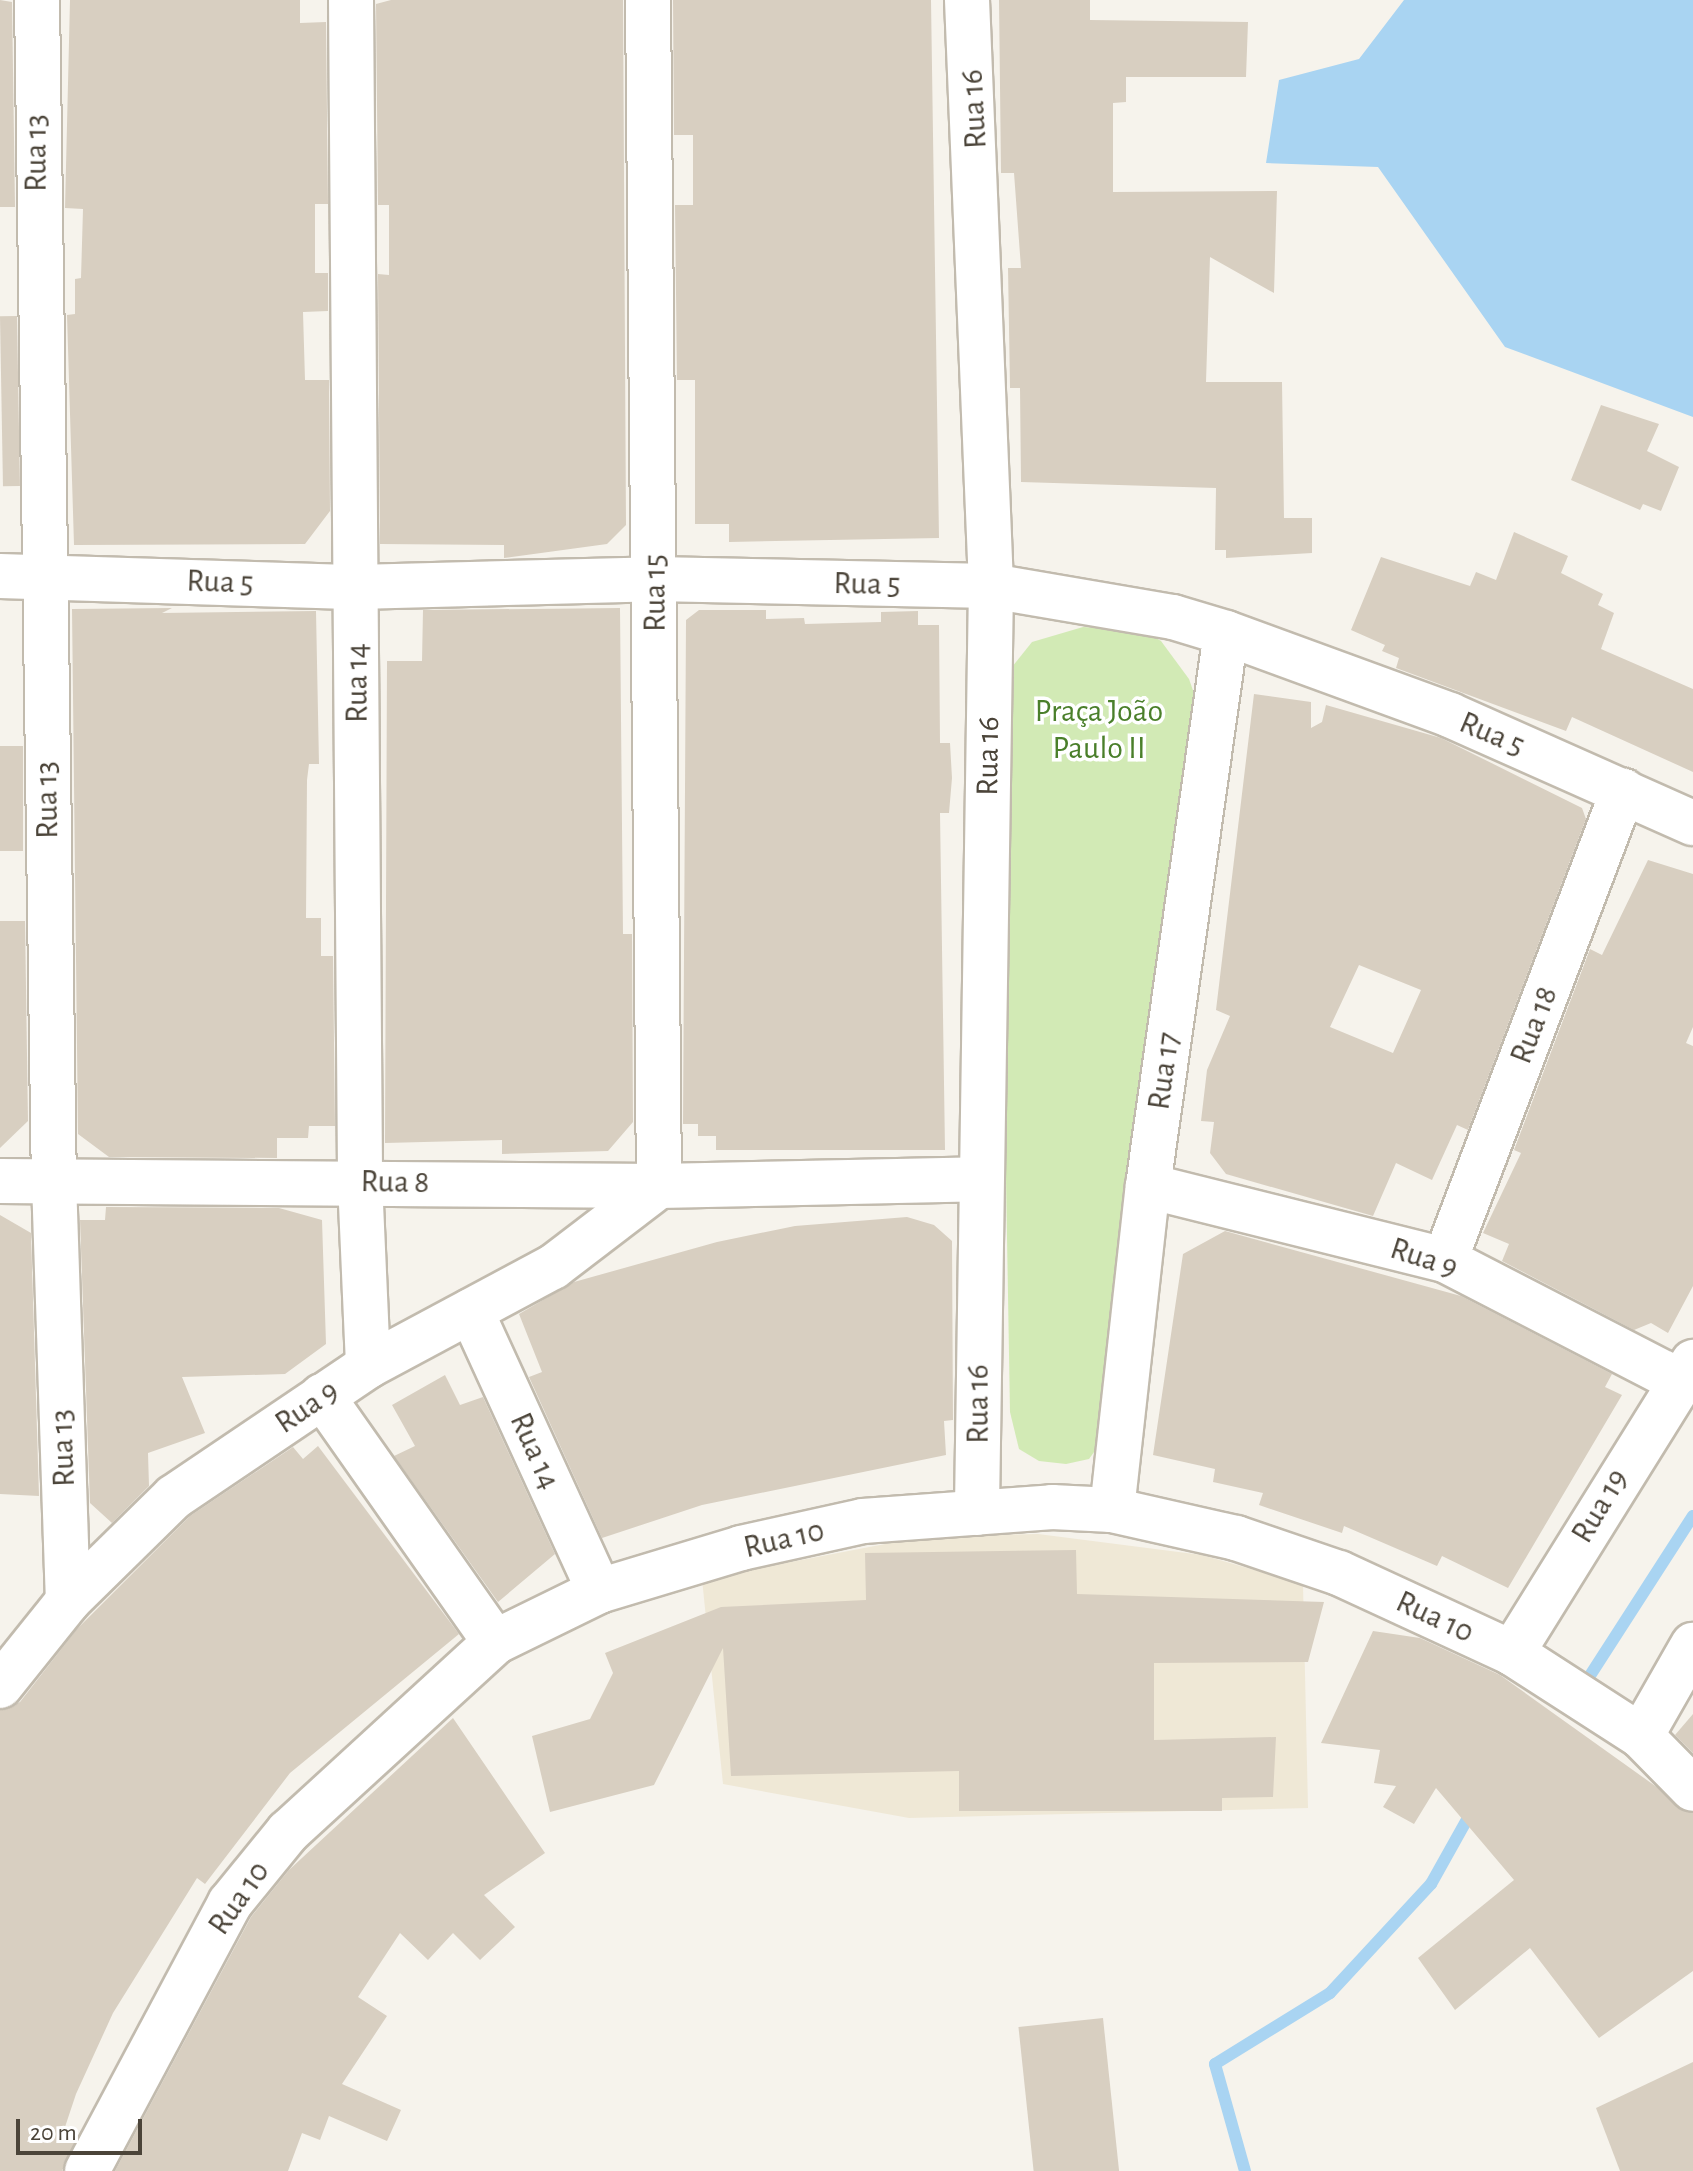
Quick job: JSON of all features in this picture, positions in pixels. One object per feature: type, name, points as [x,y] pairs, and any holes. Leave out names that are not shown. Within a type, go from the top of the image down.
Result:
[{"type":"street","name":"Rua 13","points":[[37,0],[18,254],[21,576],[54,1181],[68,1601]]},
{"type":"street","name":"Rua 14","points":[[351,0],[360,1181],[368,1366]]},
{"type":"street","name":"Rua 15","points":[[648,0],[659,1186]]},
{"type":"street","name":"Rua 16","points":[[967,0],[991,586],[977,1513]]},
{"type":"street","name":"Rua 5","points":[[21,576],[357,587],[655,579],[991,586],[1173,617],[1226,633],[1450,715],[1693,823]]},
{"type":"street","name":"Rua 17","points":[[1112,1510],[1148,1186],[1226,633]]},
{"type":"street","name":"Rua 18","points":[[1445,1260],[1623,791]]},
{"type":"street","name":"Rua 8","points":[[0,1181],[360,1181],[659,1186],[980,1179]]},
{"type":"street","name":"Rua 9","points":[[0,1686],[68,1601],[174,1497],[368,1366],[553,1267],[659,1186]]},
{"type":"street","name":"Rua 9","points":[[1148,1186],[1445,1260],[1687,1372]]},
{"type":"street","name":"Rua 14","points":[[471,1311],[599,1591]]},
{"type":"street","name":"Rua 19","points":[[1512,1653],[1687,1372]]},
{"type":"street","points":[[322,1396],[495,1642]]},
{"type":"street","name":"Rua 10","points":[[87,2171],[230,1903],[288,1832],[495,1642],[599,1591],[863,1521],[977,1513],[1112,1510],[1236,1538],[1339,1573],[1512,1653],[1641,1736],[1693,1789]]},
{"type":"street","points":[[1641,1736],[1693,1645]]},
{"type":"shaded area","points":[[1038,1534],[1202,1555],[1303,1584],[1308,1808],[909,1818],[723,1784],[702,1579],[927,1536]]},
{"type":"green space","name":"Praça João Paulo II","points":[[1083,627],[1144,631],[1161,641],[1189,679],[1203,719],[1105,1437],[1089,1459],[1066,1464],[1039,1461],[1019,1449],[1010,1412],[998,711],[1008,672],[1032,642]]},
{"type":"water","points":[[1404,0],[1693,0],[1693,417],[1505,347],[1378,167],[1266,163],[1279,80],[1359,59]]},
{"type":"building","points":[[0,0],[12,2],[15,207],[0,207]]},
{"type":"building","points":[[70,0],[300,0],[300,23],[326,22],[328,204],[315,204],[315,273],[328,273],[328,311],[303,312],[305,380],[329,380],[330,511],[305,544],[74,545],[67,315],[75,314],[75,279],[81,278],[83,209],[65,208]]},
{"type":"building","points":[[391,0],[623,0],[626,525],[607,544],[504,558],[504,545],[380,544],[378,274],[389,275],[389,205],[378,205],[376,4]]},
{"type":"building","points":[[673,0],[931,0],[939,538],[729,542],[729,524],[695,524],[695,380],[677,380],[675,205],[693,205],[693,135],[674,135]]},
{"type":"building","points":[[999,0],[1090,0],[1090,20],[1248,22],[1246,77],[1126,77],[1126,102],[1113,103],[1113,192],[1277,191],[1274,293],[1210,257],[1206,382],[1282,382],[1284,518],[1312,518],[1312,553],[1226,558],[1226,550],[1215,550],[1216,488],[1021,482],[1020,388],[1010,388],[1008,268],[1021,268],[1014,173],[1001,173]]},
{"type":"building","points":[[0,316],[17,316],[20,486],[3,486]]},
{"type":"building","points":[[1601,405],[1659,424],[1647,451],[1679,467],[1661,511],[1643,504],[1640,510],[1571,480]]},
{"type":"building","points":[[1514,532],[1568,556],[1561,573],[1603,594],[1598,605],[1614,613],[1601,649],[1693,689],[1693,772],[1572,717],[1566,731],[1396,668],[1399,658],[1382,651],[1385,645],[1351,630],[1381,557],[1470,586],[1476,572],[1496,580]]},
{"type":"building","points":[[172,608],[162,613],[316,611],[319,764],[309,764],[307,780],[306,918],[321,918],[321,956],[333,956],[335,1126],[309,1126],[308,1138],[277,1138],[277,1158],[109,1157],[78,1134],[72,609]]},
{"type":"building","points":[[620,608],[623,934],[632,934],[633,1122],[608,1151],[502,1154],[502,1140],[385,1143],[387,661],[422,661],[423,610]]},
{"type":"building","points":[[699,610],[766,610],[766,619],[804,618],[805,624],[881,622],[881,612],[918,611],[918,625],[939,625],[940,743],[950,743],[952,778],[949,813],[940,813],[945,1150],[716,1150],[716,1136],[698,1136],[698,1124],[683,1124],[686,620]]},
{"type":"building","points":[[1254,694],[1311,702],[1311,728],[1322,722],[1326,705],[1441,738],[1582,808],[1586,819],[1468,1130],[1457,1125],[1432,1180],[1396,1163],[1373,1216],[1226,1174],[1210,1153],[1214,1122],[1201,1121],[1207,1070],[1230,1016],[1216,1010]],"holes":[[[1359,965],[1421,990],[1393,1053],[1330,1027]]]},
{"type":"building","points":[[0,746],[23,746],[23,851],[0,851]]},
{"type":"building","points":[[1648,860],[1693,874],[1693,1027],[1686,1043],[1693,1046],[1693,1286],[1668,1333],[1651,1323],[1634,1330],[1502,1261],[1509,1244],[1483,1233],[1521,1153],[1514,1150],[1590,949],[1602,955]]},
{"type":"building","points":[[0,921],[25,921],[28,1121],[0,1148]]},
{"type":"building","points":[[106,1207],[279,1208],[322,1220],[326,1344],[285,1374],[182,1377],[205,1433],[148,1453],[149,1486],[112,1523],[90,1503],[80,1220],[105,1220]]},
{"type":"building","points":[[0,1215],[31,1233],[39,1496],[0,1494]]},
{"type":"building","points":[[907,1217],[934,1225],[952,1241],[953,1420],[944,1421],[946,1455],[702,1505],[602,1538],[529,1377],[542,1372],[519,1314],[574,1282],[717,1242],[795,1226]]},
{"type":"building","points":[[1225,1231],[1461,1296],[1612,1374],[1605,1387],[1622,1395],[1508,1588],[1442,1556],[1437,1566],[1344,1526],[1342,1533],[1259,1505],[1263,1493],[1213,1482],[1215,1469],[1153,1455],[1183,1254]]},
{"type":"building","points":[[445,1375],[460,1405],[483,1397],[555,1554],[498,1602],[394,1456],[415,1446],[392,1405]]},
{"type":"building","points":[[318,1446],[459,1634],[290,1773],[205,1884],[197,1878],[113,2013],[76,2094],[64,2130],[78,2135],[62,2171],[0,2171],[0,1710],[20,1702],[77,1629],[190,1516],[293,1447],[303,1459]]},
{"type":"building","points":[[1076,1550],[1077,1594],[1324,1602],[1308,1662],[1154,1663],[1154,1740],[1276,1737],[1273,1797],[1222,1798],[1222,1811],[959,1811],[959,1771],[731,1776],[723,1648],[654,1785],[550,1812],[532,1736],[590,1719],[613,1673],[605,1653],[721,1607],[866,1600],[865,1553]]},
{"type":"building","points":[[1373,1631],[1420,1638],[1500,1675],[1693,1813],[1693,1971],[1599,2038],[1530,1948],[1455,2010],[1418,1958],[1514,1880],[1436,1788],[1414,1824],[1383,1807],[1396,1786],[1374,1783],[1380,1750],[1321,1743]]},
{"type":"building","points":[[1693,1714],[1693,1753],[1675,1735]]},
{"type":"building","points":[[453,1718],[545,1853],[484,1895],[515,1927],[480,1960],[453,1933],[428,1960],[400,1933],[358,1997],[387,2016],[342,2084],[401,2110],[387,2141],[329,2116],[320,2140],[302,2133],[288,2171],[115,2171],[251,1917],[289,1870]]},
{"type":"building","points":[[1103,2018],[1119,2171],[1034,2171],[1018,2027]]},
{"type":"building","points":[[1693,2062],[1693,2171],[1620,2171],[1596,2108]]},
{"type":"waterway","points":[[1591,1674],[1693,1516]]},
{"type":"waterway","points":[[1245,2171],[1215,2064],[1330,1993],[1431,1884],[1473,1809]]}]
